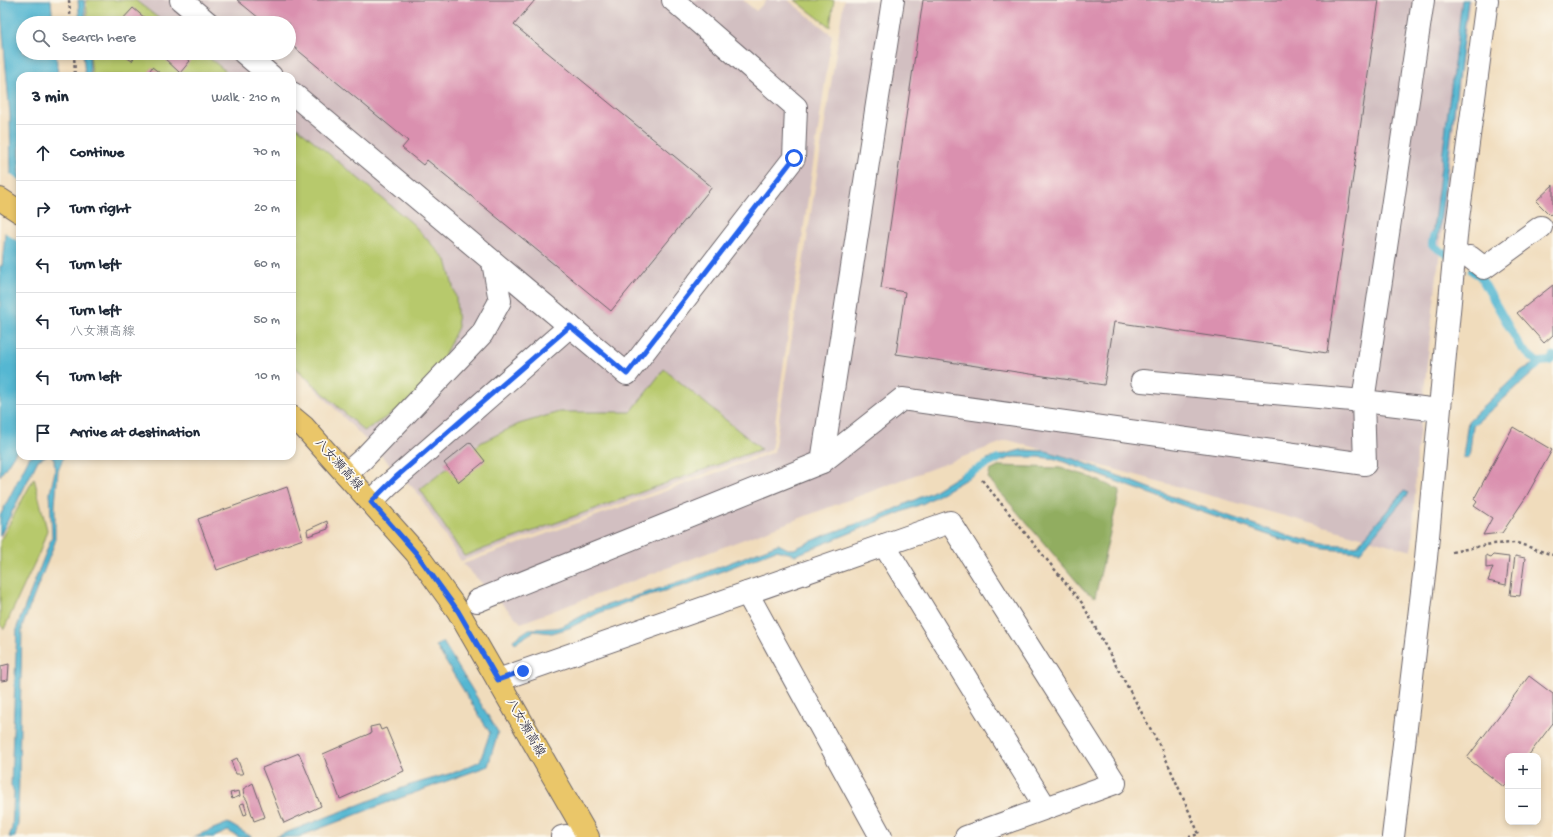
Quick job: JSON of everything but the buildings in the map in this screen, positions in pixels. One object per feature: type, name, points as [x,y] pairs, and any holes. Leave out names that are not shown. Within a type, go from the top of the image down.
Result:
[{"type":"main road","points":[[0,199],[16,209]]},
{"type":"main road","name":"八女瀬高線","points":[[296,420],[304,427],[416,553],[453,604],[588,837]]},
{"type":"street","points":[[181,0],[200,16]]},
{"type":"street","points":[[296,96],[627,374],[794,158],[796,107],[673,0]]},
{"type":"street","points":[[822,462],[893,0]]},
{"type":"street","points":[[477,602],[822,462],[902,399],[1366,464],[1363,401],[1423,0]]},
{"type":"street","points":[[1393,837],[1426,558],[1457,226],[1487,0]]},
{"type":"street","points":[[252,60],[266,72]]},
{"type":"street","points":[[1470,257],[1484,268],[1541,227]]},
{"type":"street","points":[[346,474],[364,458],[482,334],[500,301],[493,262]]},
{"type":"street","points":[[371,502],[395,478],[570,326]]},
{"type":"street","points":[[1142,380],[1363,401],[1439,410]]},
{"type":"street","points":[[498,680],[950,522],[1115,783],[966,837]]},
{"type":"street","points":[[884,545],[1046,808]]},
{"type":"street","points":[[747,593],[881,837]]},
{"type":"path","points":[[69,0],[70,16]]},
{"type":"path","points":[[74,60],[75,72]]},
{"type":"path","points":[[982,480],[1082,602],[1162,750],[1199,834],[1189,837]]},
{"type":"path","points":[[1426,558],[1491,544],[1517,543],[1553,555]]},
{"type":"shaded area","points":[[85,0],[743,0],[756,11],[767,0],[788,0],[832,35],[771,450],[461,561],[417,492],[296,369],[296,72],[91,72],[90,60],[296,60],[296,16],[86,16]]},
{"type":"shaded area","points":[[844,0],[1470,0],[1462,55],[1417,453],[1412,551],[1008,440],[521,623],[463,564],[774,452]]},
{"type":"green space","points":[[86,0],[135,0],[156,16],[87,16]]},
{"type":"green space","points":[[795,0],[834,0],[830,27]]},
{"type":"green space","points":[[91,60],[212,60],[227,72],[92,72]]},
{"type":"green space","points":[[296,126],[413,224],[446,260],[456,298],[458,327],[435,375],[401,408],[364,431],[296,368]]},
{"type":"green space","points":[[664,369],[761,449],[464,556],[420,489],[482,442],[519,424],[559,412],[631,412]]},
{"type":"green space","points":[[1000,466],[1060,468],[1085,475],[1120,490],[1095,597],[1084,590],[988,478],[990,471]]},
{"type":"green space","points":[[34,478],[47,530],[40,551],[4,629],[0,625],[0,541]]},
{"type":"water","points":[[0,0],[51,0],[52,16],[16,16],[16,60],[57,60],[58,72],[16,72],[16,452],[0,476],[0,266],[2,266],[11,171],[10,115]]},
{"type":"water","points":[[78,0],[84,0],[85,16],[79,16]]},
{"type":"water","points":[[1462,0],[1468,0],[1437,246],[1431,246]]},
{"type":"water","points":[[84,60],[89,60],[90,72],[85,72]]},
{"type":"water","points":[[1537,362],[1544,363],[1473,426],[1469,458],[1463,457],[1468,421],[1522,370]]},
{"type":"water","points":[[1021,450],[1046,451],[1077,460],[1178,499],[1288,536],[1324,544],[1357,546],[1404,491],[1409,493],[1360,552],[1326,549],[1283,540],[1164,499],[1056,459],[1039,457],[1013,457],[989,465],[987,459]]},
{"type":"water","points":[[28,460],[38,460],[0,536],[0,516]]},
{"type":"water","points":[[54,460],[62,460],[58,471],[55,504],[55,542],[22,627],[18,824],[15,837],[9,837],[12,828],[14,792],[11,785],[17,627],[52,537],[50,493],[55,471]]},
{"type":"water","points":[[973,467],[975,474],[924,503],[796,555],[776,550],[686,585],[638,598],[599,613],[569,628],[552,633],[534,631],[515,643],[513,640],[529,629],[555,628],[563,626],[595,609],[683,581],[778,544],[788,549],[794,549],[828,534],[879,516],[932,492]]},
{"type":"water","points":[[443,642],[498,732],[488,766],[298,837],[275,837],[410,785],[456,772],[480,761],[490,733],[436,646]]},
{"type":"water","points":[[228,823],[252,837],[239,837],[228,831],[214,837],[193,837]]},
{"type":"pier","points":[[9,173],[16,177],[16,240],[3,231]]},
{"type":"waterway","points":[[1433,237],[1432,245],[1452,258]]},
{"type":"waterway","points":[[1472,271],[1480,276],[1521,348],[1537,362]]},
{"type":"waterway","points":[[1535,367],[1540,362],[1550,361],[1553,356]]},
{"type":"waterway","points":[[965,475],[998,459]]},
{"type":"route","points":[[523,671],[498,680],[458,611],[416,553],[371,502],[395,478],[570,326],[627,374],[794,158]]}]
